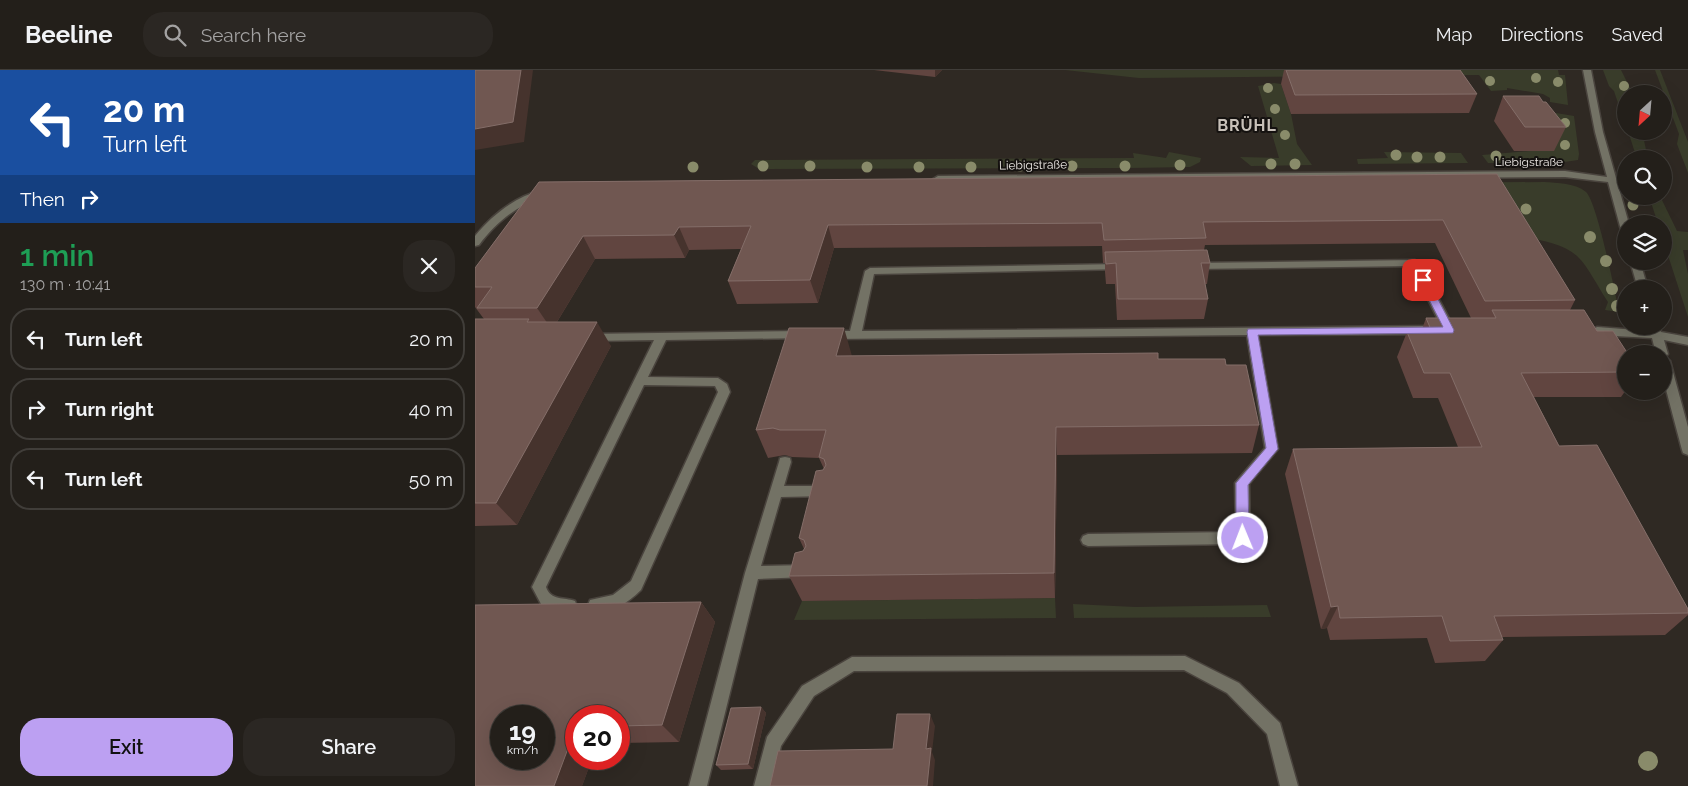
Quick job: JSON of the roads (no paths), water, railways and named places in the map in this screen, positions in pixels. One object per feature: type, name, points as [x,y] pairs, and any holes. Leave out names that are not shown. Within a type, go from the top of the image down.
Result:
[{"type":"street","points":[[1587,70],[1595,114],[1622,215]]},
{"type":"street","name":"Liebigstraße","points":[[923,179],[1565,174],[1612,180]]},
{"type":"street","points":[[475,243],[498,216],[523,200],[548,190]]},
{"type":"street","points":[[574,337],[1454,330],[1415,263],[1177,266]]},
{"type":"street","points":[[855,335],[870,271],[1128,267]]},
{"type":"street","points":[[1583,330],[1617,330]]},
{"type":"street","points":[[1088,540],[1243,538],[1242,483],[1272,449],[1252,332]]},
{"type":"street","points":[[1668,335],[1688,341]]},
{"type":"street","points":[[641,381],[718,382],[723,387],[724,392],[636,585],[625,597],[613,602],[599,605],[560,606],[544,599],[540,594],[539,587],[662,336]]},
{"type":"street","points":[[1672,391],[1688,450]]},
{"type":"street","points":[[698,786],[752,573],[785,462]]},
{"type":"street","points":[[776,492],[828,491]]},
{"type":"street","points":[[752,573],[809,571]]},
{"type":"street","points":[[763,786],[773,744],[809,691],[852,664],[1185,663],[1233,688],[1274,729],[1289,786]]},
{"type":"district","name":"BRÜHL","points":[[1247,125]]}]
